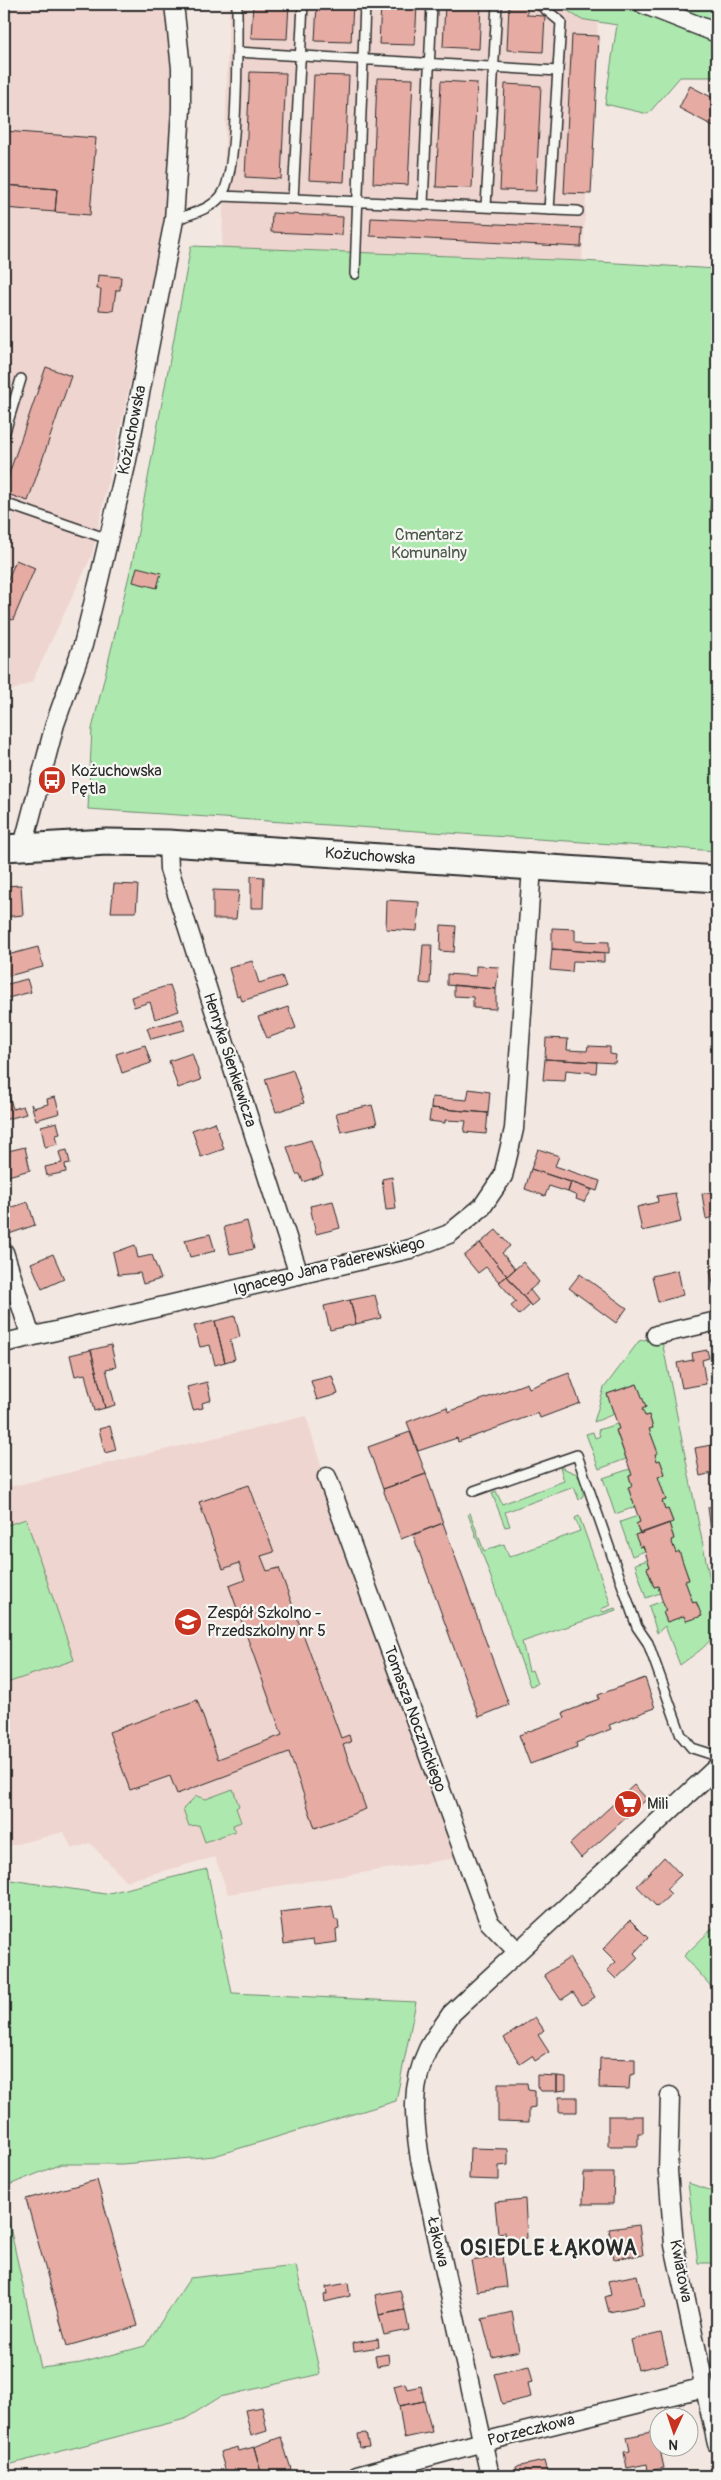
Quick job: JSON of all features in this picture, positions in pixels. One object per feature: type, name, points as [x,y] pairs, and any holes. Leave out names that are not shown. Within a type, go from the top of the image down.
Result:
[{"type":"main road","name":"Kożuchowska","points":[[14,847],[107,842],[168,843],[717,879]]},
{"type":"street","name":"Kożuchowska","points":[[14,847],[82,646],[128,456],[174,220],[181,125],[181,68],[174,4]]},
{"type":"street","points":[[643,4],[717,33]]},
{"type":"street","name":"Henryka Sienkiewicza","points":[[168,843],[169,869],[299,1275]]},
{"type":"street","name":"Ignacego Jana Paderewskiego","points":[[4,1343],[410,1249],[449,1234],[482,1207],[503,1176],[514,1129],[532,867]]},
{"type":"street","points":[[4,1252],[31,1337]]},
{"type":"street","points":[[656,1335],[717,1322]]},
{"type":"street","name":"Tomasza Nocznickiego","points":[[327,1477],[480,1900],[489,1922],[518,1952]]},
{"type":"street","points":[[518,1952],[717,1767]]},
{"type":"street","name":"Łąkowa","points":[[490,2476],[423,2176],[413,2118],[417,2082],[428,2049],[451,2014],[518,1952]]},
{"type":"street","name":"Kwiatowa","points":[[670,2096],[668,2171],[674,2245],[717,2444]]},
{"type":"street","name":"Porzeczkowa","points":[[357,2476],[483,2442],[705,2388]]},
{"type":"lane","points":[[174,220],[209,207],[222,196],[227,185],[232,161],[237,52],[237,4]]},
{"type":"lane","points":[[293,199],[303,4]]},
{"type":"lane","points":[[355,274],[365,4]]},
{"type":"lane","points":[[423,204],[432,4]]},
{"type":"lane","points":[[486,207],[492,67],[497,4]]},
{"type":"lane","points":[[539,4],[561,22],[549,210]]},
{"type":"lane","points":[[237,52],[558,71]]},
{"type":"lane","points":[[222,196],[578,211]]},
{"type":"lane","points":[[4,435],[21,379]]},
{"type":"lane","points":[[4,502],[108,539]]},
{"type":"lane","points":[[474,1490],[577,1455],[637,1627],[648,1643],[681,1736],[692,1748],[717,1756]]},
{"type":"shaded area","points":[[4,4],[168,4],[177,94],[169,208],[92,555],[32,682],[4,694]]},
{"type":"shaded area","points":[[229,4],[599,4],[582,261],[222,247]]},
{"type":"shaded area","name":"Zespół Szkolno - Przedszkolny nr 5","points":[[306,1416],[340,1528],[457,1858],[228,1894],[215,1857],[126,1881],[90,1843],[72,1849],[64,1832],[5,1847],[4,1488]]},
{"type":"green space","points":[[558,4],[717,4],[717,77],[680,77],[648,114],[605,104],[617,25],[580,19]]},
{"type":"green space","name":"Cmentarz Komunalny","points":[[191,246],[582,261],[717,269],[717,851],[88,809],[92,729],[133,559]]},
{"type":"green space","points":[[656,1337],[662,1341],[718,1617],[713,1635],[709,1641],[680,1665],[665,1626],[657,1633],[649,1606],[663,1601],[666,1611],[663,1612],[667,1622],[684,1616],[686,1621],[701,1616],[697,1602],[693,1603],[685,1581],[689,1579],[679,1552],[676,1553],[671,1540],[674,1538],[669,1523],[673,1521],[668,1509],[665,1510],[662,1501],[666,1500],[658,1477],[665,1474],[660,1460],[657,1461],[655,1454],[658,1453],[649,1429],[653,1428],[649,1415],[645,1416],[642,1409],[646,1407],[637,1384],[607,1394],[614,1414],[594,1422],[604,1388],[639,1341]]},
{"type":"green space","points":[[617,1424],[619,1429],[616,1431],[626,1459],[599,1469],[586,1434],[593,1432],[595,1438],[600,1436],[598,1430]]},
{"type":"green space","points":[[560,1467],[577,1474],[583,1485],[583,1496],[579,1500],[574,1487],[505,1512],[510,1526],[505,1527],[492,1493],[496,1491],[502,1504],[564,1481]]},
{"type":"green space","points":[[630,1469],[632,1475],[629,1476],[632,1486],[628,1488],[635,1507],[615,1514],[603,1478]]},
{"type":"green space","points":[[470,1513],[484,1551],[504,1544],[509,1557],[580,1531],[575,1518],[579,1516],[611,1605],[601,1609],[603,1612],[615,1608],[616,1610],[522,1642],[529,1671],[532,1670],[537,1684],[530,1686],[468,1514]]},
{"type":"green space","points":[[638,1516],[640,1522],[636,1524],[640,1534],[636,1535],[640,1547],[643,1546],[645,1551],[632,1556],[620,1522]]},
{"type":"green space","points":[[26,1519],[74,1660],[4,1684],[4,1526]]},
{"type":"green space","points":[[648,1560],[650,1567],[647,1568],[654,1587],[658,1586],[660,1593],[646,1598],[635,1564]]},
{"type":"green space","points":[[233,1789],[239,1806],[236,1808],[241,1822],[233,1825],[235,1831],[205,1842],[199,1825],[189,1826],[183,1809],[196,1796],[206,1799]]},
{"type":"green space","points":[[207,1869],[232,1993],[416,2002],[396,2101],[214,2156],[122,2164],[61,2164],[4,2187],[4,1879],[105,1894]]},
{"type":"green space","points":[[717,1924],[717,1993],[684,1956]]},
{"type":"green space","points":[[688,2183],[717,2193],[717,2263],[698,2263]]},
{"type":"green space","points":[[4,2200],[41,2368],[81,2363],[145,2346],[190,2278],[296,2266],[320,2374],[220,2397],[185,2419],[4,2466]]},
{"type":"building","points":[[253,4],[289,4],[287,39],[251,38]]},
{"type":"building","points":[[317,4],[353,4],[351,42],[315,41]]},
{"type":"building","points":[[381,4],[417,4],[415,45],[379,44]]},
{"type":"building","points":[[445,4],[481,4],[479,49],[443,47]]},
{"type":"building","points":[[509,5],[527,7],[527,15],[545,16],[543,52],[507,50]]},
{"type":"building","points":[[572,35],[599,36],[591,194],[564,193]]},
{"type":"building","points":[[250,72],[286,73],[281,179],[245,177]]},
{"type":"building","points":[[314,75],[349,76],[344,182],[309,180]]},
{"type":"building","points":[[377,78],[413,79],[408,185],[373,183]]},
{"type":"building","points":[[441,81],[477,83],[472,188],[436,187]]},
{"type":"building","points":[[505,84],[541,86],[536,191],[500,190]]},
{"type":"building","points":[[690,86],[717,100],[717,128],[679,108]]},
{"type":"building","points":[[4,131],[96,138],[90,215],[55,212],[57,189],[4,185]]},
{"type":"building","points":[[4,185],[57,189],[55,212],[4,208]]},
{"type":"building","points":[[272,213],[343,217],[342,235],[271,232]]},
{"type":"building","points":[[371,218],[582,228],[581,247],[370,236]]},
{"type":"building","points":[[98,275],[121,277],[120,290],[116,290],[113,311],[99,310],[101,289],[97,289]]},
{"type":"building","points":[[46,367],[71,376],[28,501],[4,493],[4,488]]},
{"type":"building","points":[[712,482],[717,483],[717,511],[710,512]]},
{"type":"building","points":[[16,560],[35,568],[13,620],[4,617],[4,589]]},
{"type":"building","points":[[137,567],[161,573],[157,588],[133,582]]},
{"type":"building","points":[[251,876],[264,877],[263,908],[251,908]]},
{"type":"building","points":[[114,884],[138,885],[136,912],[111,912]]},
{"type":"building","points":[[21,885],[23,915],[4,917],[4,886]]},
{"type":"building","points":[[213,890],[239,891],[236,919],[213,919]]},
{"type":"building","points":[[387,900],[419,902],[417,931],[386,929]]},
{"type":"building","points":[[441,925],[456,926],[454,952],[440,951]]},
{"type":"building","points":[[552,928],[575,929],[575,941],[609,942],[609,953],[552,949]]},
{"type":"building","points":[[423,945],[432,945],[430,984],[420,983]]},
{"type":"building","points":[[38,947],[43,967],[4,977],[4,956]]},
{"type":"building","points":[[552,949],[604,953],[604,962],[573,961],[572,972],[550,970]]},
{"type":"building","points":[[252,961],[259,983],[282,976],[286,987],[242,1001],[240,995],[237,996],[229,968]]},
{"type":"building","points":[[476,966],[499,967],[496,989],[447,985],[447,974],[476,976]]},
{"type":"building","points":[[27,979],[31,992],[4,999],[4,985]]},
{"type":"building","points":[[170,985],[179,1011],[155,1019],[150,1002],[134,1007],[131,997]]},
{"type":"building","points":[[454,985],[496,989],[496,1009],[473,1008],[473,997],[454,996]]},
{"type":"building","points":[[288,1007],[296,1028],[267,1038],[258,1017]]},
{"type":"building","points":[[182,1019],[185,1030],[151,1039],[147,1028]]},
{"type":"building","points":[[546,1038],[568,1039],[567,1050],[587,1051],[588,1046],[610,1047],[610,1054],[616,1055],[615,1063],[545,1059]]},
{"type":"building","points":[[145,1045],[151,1063],[122,1073],[116,1054]]},
{"type":"building","points":[[192,1053],[201,1080],[178,1088],[169,1061]]},
{"type":"building","points":[[545,1059],[597,1062],[596,1073],[566,1070],[565,1081],[543,1080]]},
{"type":"building","points":[[293,1070],[304,1103],[276,1112],[265,1079]]},
{"type":"building","points":[[6,1085],[13,1109],[23,1106],[26,1114],[4,1120],[4,1086]]},
{"type":"building","points":[[469,1089],[490,1092],[488,1113],[431,1108],[432,1097],[467,1100]]},
{"type":"building","points":[[55,1097],[60,1113],[36,1120],[31,1104],[33,1108],[48,1104],[47,1099]]},
{"type":"building","points":[[372,1105],[377,1124],[341,1132],[336,1113]]},
{"type":"building","points":[[431,1108],[488,1113],[486,1134],[464,1132],[466,1121],[445,1120],[445,1123],[429,1121]]},
{"type":"building","points":[[57,1122],[60,1134],[56,1135],[58,1144],[45,1147],[41,1126]]},
{"type":"building","points":[[215,1122],[224,1149],[201,1157],[192,1130]]},
{"type":"building","points":[[311,1140],[323,1175],[303,1182],[300,1174],[296,1174],[287,1147]]},
{"type":"building","points":[[25,1147],[30,1170],[4,1177],[4,1152]]},
{"type":"building","points":[[538,1149],[559,1156],[555,1166],[600,1181],[597,1191],[531,1169]]},
{"type":"building","points":[[67,1150],[70,1163],[65,1164],[66,1172],[47,1176],[45,1167],[62,1163],[59,1152]]},
{"type":"building","points":[[531,1169],[571,1182],[568,1192],[549,1186],[545,1196],[525,1189]]},
{"type":"building","points":[[392,1177],[396,1209],[386,1210],[382,1179]]},
{"type":"building","points":[[571,1182],[592,1190],[584,1202],[576,1199],[577,1196],[568,1192]]},
{"type":"building","points":[[717,1191],[717,1216],[706,1219],[702,1194]]},
{"type":"building","points":[[675,1193],[681,1222],[642,1231],[637,1207],[658,1202],[657,1196]]},
{"type":"building","points":[[333,1201],[340,1228],[316,1234],[310,1206]]},
{"type":"building","points":[[28,1202],[35,1225],[9,1234],[4,1210]]},
{"type":"building","points":[[247,1221],[254,1249],[230,1254],[224,1227]]},
{"type":"building","points":[[496,1230],[510,1246],[502,1253],[515,1269],[507,1276],[480,1243]]},
{"type":"building","points":[[210,1234],[215,1251],[190,1257],[185,1240]]},
{"type":"building","points":[[480,1243],[507,1276],[499,1282],[486,1267],[478,1273],[464,1256]]},
{"type":"building","points":[[135,1245],[138,1258],[152,1255],[161,1279],[143,1284],[140,1273],[118,1275],[113,1253]]},
{"type":"building","points":[[53,1254],[64,1279],[42,1289],[31,1263]]},
{"type":"building","points":[[523,1262],[539,1282],[523,1296],[507,1276]]},
{"type":"building","points":[[717,1268],[717,1287],[714,1288],[710,1270]]},
{"type":"building","points":[[678,1270],[683,1295],[658,1302],[652,1276]]},
{"type":"building","points":[[580,1274],[627,1308],[616,1323],[569,1288]]},
{"type":"building","points":[[507,1276],[530,1305],[519,1315],[511,1306],[516,1302],[499,1282]]},
{"type":"building","points":[[530,1290],[538,1300],[531,1306],[523,1296]]},
{"type":"building","points":[[375,1295],[381,1318],[356,1324],[350,1300]]},
{"type":"building","points":[[350,1300],[356,1324],[330,1330],[324,1306]]},
{"type":"building","points":[[235,1316],[240,1337],[230,1340],[235,1359],[225,1362],[215,1321]]},
{"type":"building","points":[[215,1321],[225,1362],[215,1365],[210,1345],[200,1347],[194,1326]]},
{"type":"building","points":[[111,1345],[116,1367],[106,1369],[115,1405],[105,1408],[91,1350]]},
{"type":"building","points":[[91,1350],[105,1408],[94,1411],[85,1374],[75,1376],[70,1355]]},
{"type":"building","points":[[707,1350],[709,1358],[702,1360],[706,1384],[682,1388],[677,1363],[693,1360],[692,1353]]},
{"type":"building","points":[[569,1373],[580,1403],[540,1418],[538,1413],[458,1442],[457,1438],[418,1451],[407,1422],[447,1407],[448,1412],[527,1383],[529,1388]]},
{"type":"building","points":[[332,1376],[338,1394],[317,1400],[311,1381]]},
{"type":"building","points":[[207,1382],[211,1400],[202,1403],[203,1408],[193,1410],[187,1387]]},
{"type":"building","points":[[637,1384],[646,1407],[642,1409],[645,1416],[649,1415],[653,1428],[649,1429],[658,1453],[655,1454],[657,1461],[660,1460],[665,1474],[658,1477],[666,1500],[662,1501],[665,1510],[668,1509],[673,1522],[640,1534],[636,1524],[640,1522],[628,1487],[632,1486],[629,1476],[632,1475],[616,1430],[619,1429],[607,1394]]},
{"type":"building","points":[[110,1426],[116,1450],[105,1453],[99,1429]]},
{"type":"building","points":[[410,1432],[426,1474],[383,1489],[368,1447]]},
{"type":"building","points":[[717,1444],[717,1472],[700,1476],[695,1448]]},
{"type":"building","points":[[426,1474],[443,1523],[401,1539],[383,1489]]},
{"type":"building","points":[[249,1485],[274,1552],[261,1556],[267,1571],[279,1568],[341,1738],[349,1735],[351,1742],[343,1745],[366,1809],[315,1828],[289,1752],[177,1794],[170,1776],[130,1790],[109,1732],[197,1700],[218,1759],[282,1735],[229,1586],[245,1580],[239,1563],[223,1569],[199,1502]]},
{"type":"building","points":[[717,1506],[717,1531],[711,1531],[708,1507]]},
{"type":"building","points":[[443,1523],[509,1705],[479,1717],[413,1535]]},
{"type":"building","points":[[669,1523],[674,1539],[671,1540],[676,1553],[679,1551],[689,1580],[685,1581],[693,1603],[696,1602],[702,1616],[686,1621],[684,1616],[667,1622],[663,1612],[666,1611],[658,1586],[654,1587],[647,1568],[650,1567],[643,1546],[640,1547],[635,1535]]},
{"type":"building","points":[[717,1587],[717,1603],[712,1590]]},
{"type":"building","points":[[645,1678],[655,1708],[609,1725],[611,1729],[576,1743],[577,1747],[530,1764],[519,1735],[565,1718],[563,1713],[599,1699],[598,1695]]},
{"type":"building","points":[[634,1785],[647,1799],[581,1858],[570,1844]]},
{"type":"building","points":[[664,1857],[681,1875],[666,1889],[671,1894],[657,1907],[637,1886]]},
{"type":"building","points":[[332,1906],[335,1920],[338,1920],[339,1929],[336,1930],[337,1942],[314,1945],[313,1940],[284,1944],[280,1912]]},
{"type":"building","points":[[630,1920],[648,1938],[634,1953],[638,1958],[616,1979],[607,1970],[616,1962],[603,1949]]},
{"type":"building","points":[[569,1958],[595,1997],[582,2005],[573,1992],[561,2000],[544,1975]]},
{"type":"building","points":[[535,2017],[544,2030],[538,2035],[549,2052],[535,2061],[532,2056],[520,2064],[504,2038]]},
{"type":"building","points":[[600,2058],[635,2059],[635,2074],[630,2075],[629,2089],[599,2088]]},
{"type":"building","points":[[537,2075],[557,2076],[557,2091],[541,2091],[537,2086]]},
{"type":"building","points":[[557,2076],[566,2077],[566,2090],[557,2091]]},
{"type":"building","points":[[498,2083],[527,2083],[528,2090],[535,2091],[535,2107],[529,2108],[529,2122],[498,2121]]},
{"type":"building","points":[[559,2097],[577,2097],[577,2112],[559,2112]]},
{"type":"building","points":[[608,2116],[643,2116],[643,2133],[638,2133],[638,2146],[608,2146]]},
{"type":"building","points":[[470,2148],[508,2149],[508,2165],[499,2166],[499,2180],[469,2179]]},
{"type":"building","points":[[584,2173],[614,2173],[613,2204],[583,2204]]},
{"type":"building","points":[[97,2180],[138,2326],[67,2346],[26,2199]]},
{"type":"building","points":[[525,2199],[527,2238],[506,2241],[505,2232],[498,2233],[495,2202]]},
{"type":"building","points":[[639,2225],[643,2255],[614,2259],[609,2229]]},
{"type":"building","points":[[502,2256],[506,2287],[477,2291],[471,2261]]},
{"type":"building","points":[[637,2275],[644,2305],[609,2312],[605,2297],[611,2295],[608,2281]]},
{"type":"building","points":[[348,2283],[350,2296],[325,2302],[326,2287]]},
{"type":"building","points":[[400,2290],[405,2310],[379,2315],[375,2295]]},
{"type":"building","points":[[405,2310],[409,2330],[384,2335],[379,2315]]},
{"type":"building","points":[[512,2312],[519,2351],[492,2357],[482,2319]]},
{"type":"building","points":[[661,2333],[668,2363],[638,2370],[631,2340]]},
{"type":"building","points":[[378,2339],[379,2347],[354,2351],[353,2343]]},
{"type":"building","points":[[388,2354],[389,2364],[377,2366],[375,2356]]},
{"type":"building","points":[[529,2366],[533,2382],[528,2383],[531,2397],[502,2404],[494,2374]]},
{"type":"building","points":[[405,2383],[407,2389],[421,2386],[424,2401],[399,2406],[394,2386]]},
{"type":"building","points":[[424,2401],[432,2432],[404,2438],[399,2406]]},
{"type":"building","points":[[262,2407],[267,2431],[251,2436],[245,2410]]},
{"type":"building","points":[[366,2433],[369,2447],[360,2448],[358,2434]]},
{"type":"building","points":[[648,2433],[648,2458],[662,2458],[664,2468],[648,2471],[647,2464],[627,2468],[624,2452],[630,2451],[627,2437]]},
{"type":"building","points":[[281,2437],[291,2469],[262,2476],[254,2447]]},
{"type":"building","points":[[238,2447],[239,2451],[254,2447],[262,2476],[227,2476],[220,2452]]},
{"type":"building","points":[[544,2461],[548,2476],[518,2476],[516,2467]]},
{"type":"place","name":"Kożuchowska Pętla","points":[[52,780]]},
{"type":"place","name":"Zespół Szkolno - Przedszkolny nr 5","points":[[188,1622]]},
{"type":"place","name":"Mili","points":[[628,1804]]},
{"type":"district","name":"OSIEDLE ŁĄKOWA","points":[[549,2248]]}]
